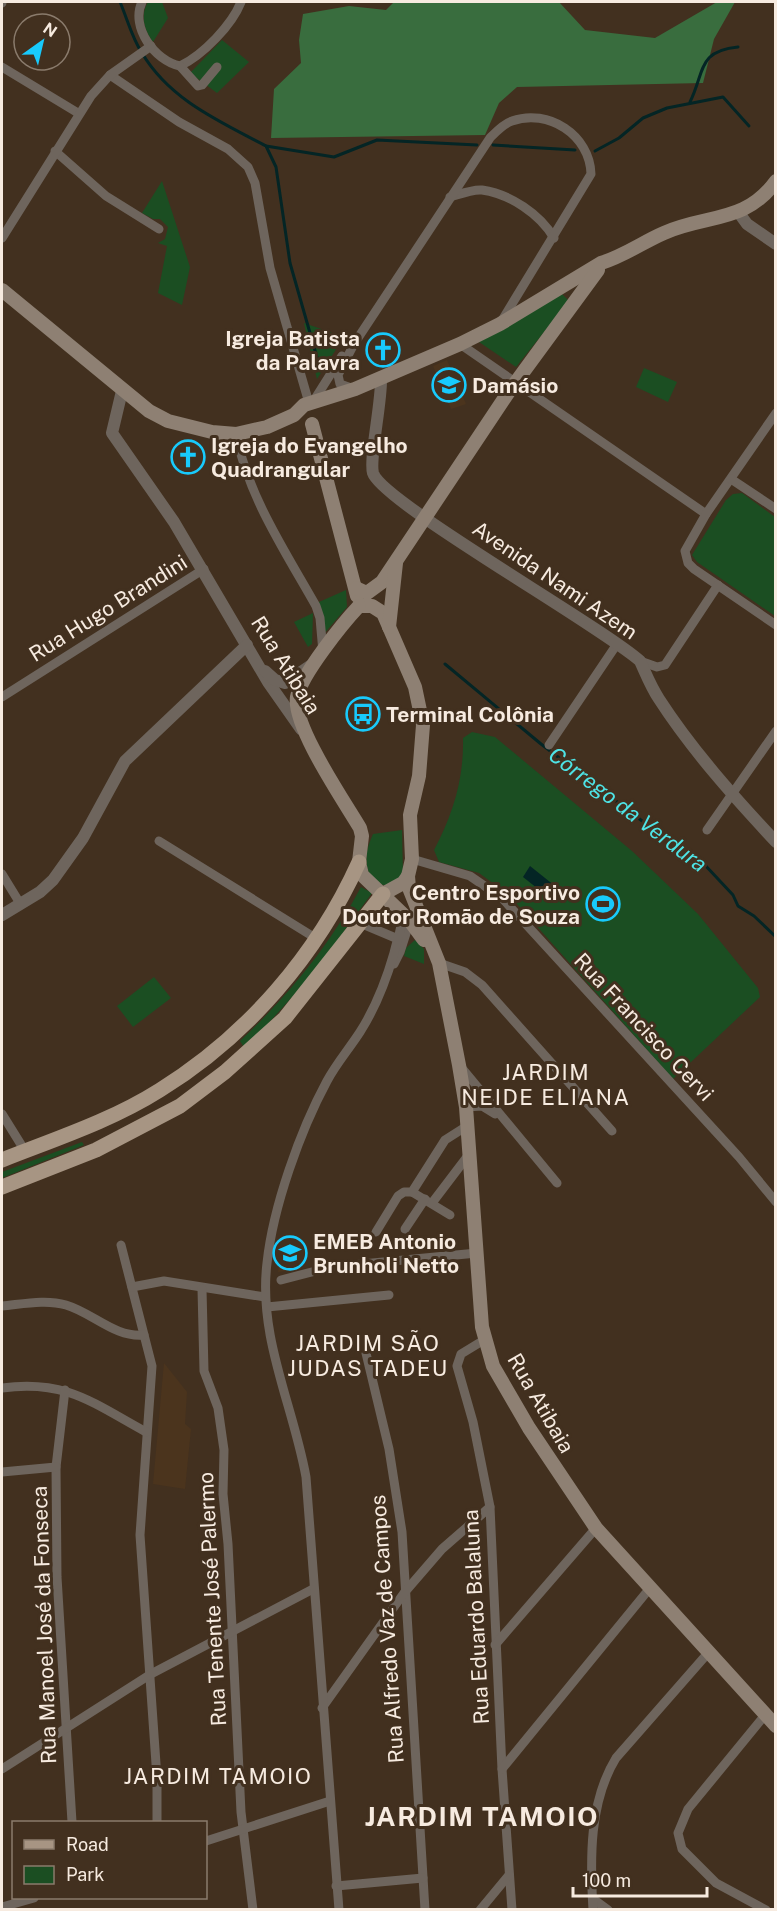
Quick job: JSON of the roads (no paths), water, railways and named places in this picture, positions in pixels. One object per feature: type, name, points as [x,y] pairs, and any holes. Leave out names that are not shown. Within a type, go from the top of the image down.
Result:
[{"type":"main road","points":[[356,588],[368,593],[382,582],[424,516],[516,382],[595,272],[676,228],[735,214],[763,196],[776,181]]},
{"type":"main road","points":[[2,290],[122,391],[168,421],[212,432],[236,434],[267,427],[294,415],[311,402],[355,389],[460,344],[500,324],[601,263],[618,258]]},
{"type":"main road","points":[[565,284],[569,291],[570,307]]},
{"type":"main road","points":[[306,735],[297,708],[297,694],[320,655],[359,606],[312,424],[322,408],[333,397]]},
{"type":"main road","points":[[294,415],[312,424]]},
{"type":"main road","points":[[389,627],[396,561]]},
{"type":"main road","points":[[359,606],[372,606],[380,610],[415,687],[423,725],[419,776],[410,815],[412,859],[406,917]]},
{"type":"main road","name":"Rua Atibaia","points":[[306,735],[360,828],[362,836],[359,862],[365,879],[406,917],[437,957]]},
{"type":"main road","points":[[2,1160],[86,1127],[159,1091],[226,1041],[270,998],[317,939],[346,891],[359,862]]},
{"type":"main road","points":[[2,1187],[96,1150],[180,1106],[225,1072],[285,1018],[334,959],[383,894],[408,882]]},
{"type":"main road","name":"Rua Atibaia","points":[[408,882],[437,957],[459,1065],[466,1107],[484,1340],[493,1366],[517,1409],[596,1528],[776,1726]]},
{"type":"main road","points":[[225,1072],[231,1056],[226,1041]]},
{"type":"main road","points":[[80,1156],[90,1142],[86,1127]]},
{"type":"street","points":[[142,2],[139,17],[148,48],[170,64],[180,66],[198,86],[202,86],[217,67]]},
{"type":"street","points":[[180,66],[204,48],[237,12],[241,2]]},
{"type":"street","points":[[2,238],[78,113],[110,75],[148,48]]},
{"type":"street","points":[[2,67],[78,113]]},
{"type":"street","points":[[110,75],[179,122],[228,149],[248,167],[255,183],[278,298],[311,402]]},
{"type":"street","points":[[355,389],[340,384],[338,375],[354,344],[490,138],[514,120],[545,119],[567,129],[585,149],[591,164],[591,174],[500,324]]},
{"type":"street","points":[[55,151],[106,196],[159,229]]},
{"type":"street","points":[[450,197],[480,190],[491,193],[536,215],[546,224],[554,238]]},
{"type":"street","points":[[735,214],[776,244]]},
{"type":"street","points":[[311,402],[348,347],[354,344]]},
{"type":"street","points":[[460,344],[706,514]]},
{"type":"street","name":"Avenida Nami Azem","points":[[381,378],[382,397],[373,472],[381,485],[617,644],[640,662],[658,697],[732,795],[776,842]]},
{"type":"street","name":"Rua Atibaia","points":[[122,391],[112,433],[204,569],[268,682],[306,735]]},
{"type":"street","points":[[776,413],[687,544],[686,557],[694,569],[776,625]]},
{"type":"street","points":[[236,434],[240,453],[258,501],[316,606],[320,618],[320,655],[301,674],[285,683],[275,681],[260,665]]},
{"type":"street","points":[[731,479],[772,507],[776,495]]},
{"type":"street","name":"Rua Hugo Brandini","points":[[2,697],[204,569]]},
{"type":"street","points":[[640,662],[657,667],[665,665],[718,585]]},
{"type":"street","points":[[549,745],[617,644]]},
{"type":"street","points":[[2,915],[40,892],[67,862],[125,761],[247,645]]},
{"type":"street","points":[[707,830],[776,731]]},
{"type":"street","points":[[159,841],[317,939]]},
{"type":"street","name":"Rua Francisco Cervi","points":[[412,859],[470,876],[502,898],[732,1149],[776,1202]]},
{"type":"street","points":[[2,874],[21,905]]},
{"type":"street","points":[[339,1910],[306,1477],[301,1452],[274,1362],[265,1296],[270,1244],[300,1140],[325,1084],[373,1011],[406,917]]},
{"type":"street","points":[[390,968],[400,952],[406,917]]},
{"type":"street","points":[[360,923],[398,939]]},
{"type":"street","points":[[437,957],[465,972],[482,985],[612,1131]]},
{"type":"street","points":[[459,1065],[557,1183]]},
{"type":"street","points":[[466,1107],[482,1106],[502,1119]]},
{"type":"street","points":[[2,1114],[25,1151]]},
{"type":"street","points":[[376,1232],[398,1196],[412,1192],[445,1140],[467,1126]]},
{"type":"street","points":[[405,1229],[470,1153]]},
{"type":"street","points":[[412,1192],[450,1215]]},
{"type":"street","points":[[121,1245],[152,1366],[140,1535],[158,1821]]},
{"type":"street","points":[[281,1280],[331,1267],[477,1253]]},
{"type":"street","points":[[132,1287],[164,1281],[202,1289],[265,1296]]},
{"type":"street","name":"Rua Tenente José Palermo","points":[[202,1289],[204,1371],[218,1408],[224,1450],[223,1494],[241,1812],[253,1910]]},
{"type":"street","points":[[267,1307],[389,1295]]},
{"type":"street","points":[[2,1306],[55,1302],[77,1310],[124,1334],[144,1335]]},
{"type":"street","name":"Rua Eduardo Balaluna","points":[[484,1340],[461,1354],[457,1366],[473,1422],[490,1507],[495,1645],[512,1910]]},
{"type":"street","name":"Rua Alfredo Vaz de Campos","points":[[365,1349],[396,1487],[404,1563],[404,1593],[425,1910]]},
{"type":"street","points":[[2,1388],[37,1386],[65,1390],[146,1432]]},
{"type":"street","name":"Rua Manoel José da Fonseca","points":[[65,1390],[56,1467],[57,1577],[64,1728],[72,1821]]},
{"type":"street","points":[[2,1472],[56,1467]]},
{"type":"street","points":[[322,1708],[404,1593],[442,1549],[490,1507]]},
{"type":"street","points":[[495,1645],[596,1528]]},
{"type":"street","points":[[502,1769],[650,1588]]},
{"type":"street","points":[[2,1769],[150,1674],[313,1589]]},
{"type":"street","points":[[593,1910],[595,1807],[605,1776],[616,1758],[708,1653]]},
{"type":"street","points":[[765,1715],[688,1809],[678,1833],[682,1849],[716,1883],[766,1910]]},
{"type":"street","points":[[207,1842],[330,1800]]},
{"type":"street","points":[[480,1910],[509,1875]]},
{"type":"street","points":[[336,1886],[423,1878]]},
{"type":"street","points":[[2,1907],[30,1899]]},
{"type":"street","points":[[584,1910],[593,1899]]},
{"type":"street","points":[[593,1899],[608,1910]]},
{"type":"water","points":[[530,866],[555,886],[547,896],[523,877]]},
{"type":"waterway","points":[[120,2],[138,47],[167,84],[197,108],[266,146],[276,167],[290,263],[318,361]]},
{"type":"waterway","points":[[690,102],[704,65],[709,58],[725,49],[738,47]]},
{"type":"waterway","points":[[595,151],[619,138],[643,118],[667,108],[723,97],[749,126]]},
{"type":"waterway","points":[[266,146],[334,157],[377,140],[477,145]]},
{"type":"waterway","points":[[493,145],[575,150]]},
{"type":"waterway","name":"Córrego da Verdura","points":[[445,664],[541,744],[654,830],[663,833],[668,842],[680,851],[704,864],[733,895],[738,906],[754,916],[776,937]]},
{"type":"place","name":"Igreja Batista da Palavra","points":[[383,350]]},
{"type":"place","name":"Damásio","points":[[449,385]]},
{"type":"place","name":"Igreja do Evangelho Quadrangular","points":[[188,457]]},
{"type":"place","name":"Terminal Colônia","points":[[363,714]]},
{"type":"place","name":"Centro Esportivo Doutor Romão de Souza","points":[[603,904]]},
{"type":"place","name":"EMEB Antonio Brunholi Netto","points":[[290,1253]]},
{"type":"district","name":"JARDIM NEIDE ELIANA","points":[[546,1084]]},
{"type":"district","name":"JARDIM SÃO JUDAS TADEU","points":[[368,1356]]},
{"type":"district","name":"JARDIM TAMOIO","points":[[218,1776]]},
{"type":"district","name":"JARDIM TAMOIO","points":[[482,1816]]}]
